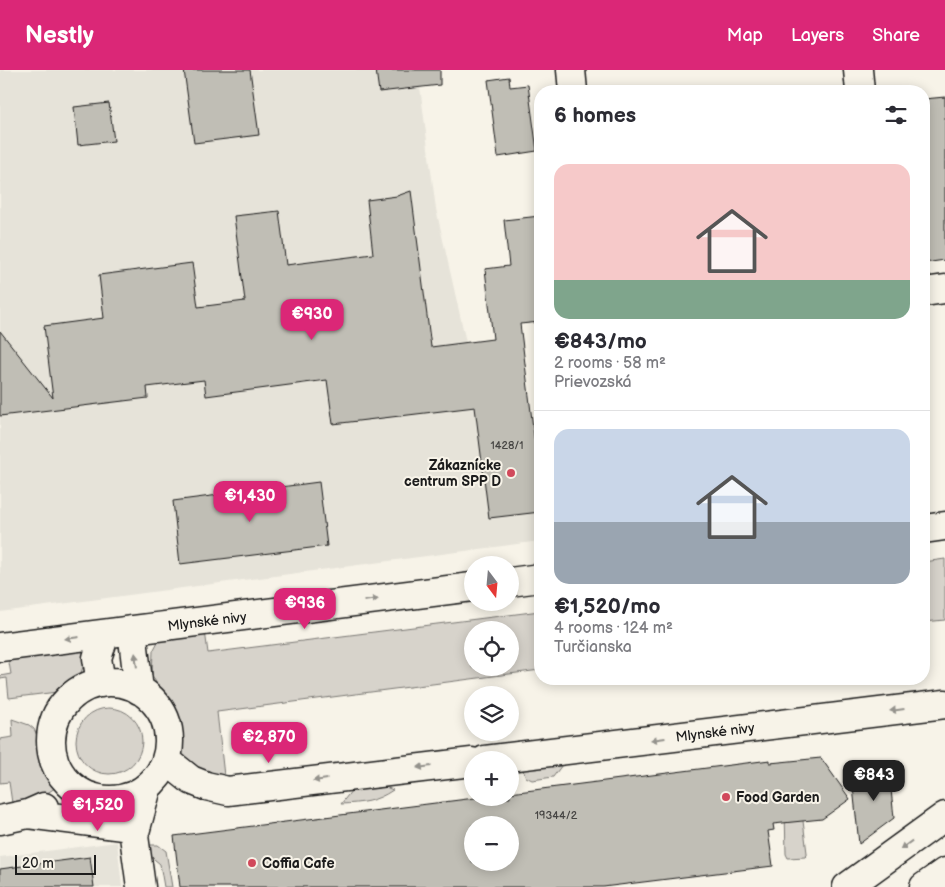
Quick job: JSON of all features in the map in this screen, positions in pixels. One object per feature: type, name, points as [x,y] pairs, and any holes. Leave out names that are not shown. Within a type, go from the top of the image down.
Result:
[{"type":"street","points":[[570,70],[572,85]]},
{"type":"street","points":[[930,291],[945,289]]},
{"type":"street","points":[[930,528],[945,526]]},
{"type":"street","points":[[519,581],[534,579]]},
{"type":"street","name":"Mlynské nivy","points":[[0,647],[464,588]]},
{"type":"street","points":[[101,683],[97,658],[119,632]]},
{"type":"street","points":[[119,632],[139,690]]},
{"type":"street","points":[[128,831],[62,776],[54,760],[51,743],[53,726],[59,712],[69,699],[80,690],[101,683],[120,683],[139,690],[157,706],[168,728],[169,744],[166,760],[158,775],[147,788],[128,831],[141,887]]},
{"type":"street","name":"Mlynské nivy","points":[[519,756],[945,704]]},
{"type":"street","points":[[166,760],[191,780],[228,791],[464,763]]},
{"type":"street","points":[[0,820],[28,814],[60,801],[68,795],[82,793],[103,800],[114,800],[126,798],[147,788]]},
{"type":"street","points":[[28,814],[128,831]]},
{"type":"street","points":[[847,887],[945,816]]},
{"type":"street","points":[[924,887],[945,872]]},
{"type":"shaded area","points":[[0,70],[376,70],[420,87],[436,209],[466,342],[521,335],[534,437],[534,542],[0,612]]},
{"type":"shaded area","points":[[945,559],[945,620],[930,621],[930,561]]},
{"type":"shaded area","points":[[534,612],[534,671],[519,673],[519,621],[464,621],[464,676],[494,676],[217,712],[224,776],[206,777],[188,767],[178,748],[174,717],[152,675],[153,651],[160,638],[205,631],[208,653]]},
{"type":"shaded area","points":[[89,648],[80,676],[57,692],[9,698],[7,678],[0,679],[0,676],[11,674],[8,657]]},
{"type":"shaded area","points":[[109,708],[122,711],[132,718],[139,728],[142,741],[139,754],[132,764],[122,771],[109,774],[96,771],[86,764],[79,754],[76,741],[79,728],[86,718],[96,711]]},
{"type":"shaded area","points":[[12,719],[29,725],[34,729],[55,788],[35,801],[12,803],[9,782],[0,783],[0,739],[13,737]]},
{"type":"shaded area","points":[[565,761],[553,777],[532,780],[526,777],[522,768]]},
{"type":"shaded area","points":[[784,769],[797,773],[807,853],[805,857],[788,858],[786,854]]},
{"type":"shaded area","points":[[370,781],[393,790],[368,801],[341,804],[355,786]]},
{"type":"shaded area","points":[[117,842],[122,887],[0,887],[0,857]]},
{"type":"shaded area","points":[[146,845],[158,845],[166,851],[172,887],[164,887],[160,864],[148,854]]},
{"type":"building","points":[[184,70],[250,70],[259,135],[194,143]]},
{"type":"building","points":[[376,70],[440,70],[440,85],[379,92]]},
{"type":"building","points":[[509,77],[510,87],[528,85],[534,129],[534,151],[498,157],[488,80]]},
{"type":"building","points":[[945,97],[945,260],[930,262],[930,98]]},
{"type":"building","points":[[109,103],[114,141],[78,145],[74,107]]},
{"type":"building","points":[[411,191],[431,347],[493,339],[485,269],[509,266],[504,220],[534,217],[534,323],[520,324],[534,436],[534,513],[489,518],[475,407],[333,424],[327,380],[206,396],[204,380],[147,387],[148,398],[0,416],[0,331],[53,398],[44,326],[104,318],[99,275],[192,263],[198,307],[245,301],[234,216],[279,211],[286,265],[373,254],[367,200],[397,196]]},
{"type":"building","points":[[319,482],[327,546],[180,564],[173,501]]},
{"type":"building","points":[[821,758],[850,799],[822,819],[773,824],[774,830],[768,831],[773,866],[603,887],[180,887],[174,836],[464,799],[464,806],[519,806],[519,792],[770,760],[770,763]]},
{"type":"building","points":[[888,761],[894,818],[859,844],[853,787]]},
{"type":"building","points":[[90,857],[94,887],[0,887],[0,869]]},
{"type":"place","name":"Zákaznícke centrum SPP D","points":[[511,473]]},
{"type":"place","name":"Food Garden","points":[[726,797]]},
{"type":"place","name":"Coffia Cafe","points":[[252,863]]}]
